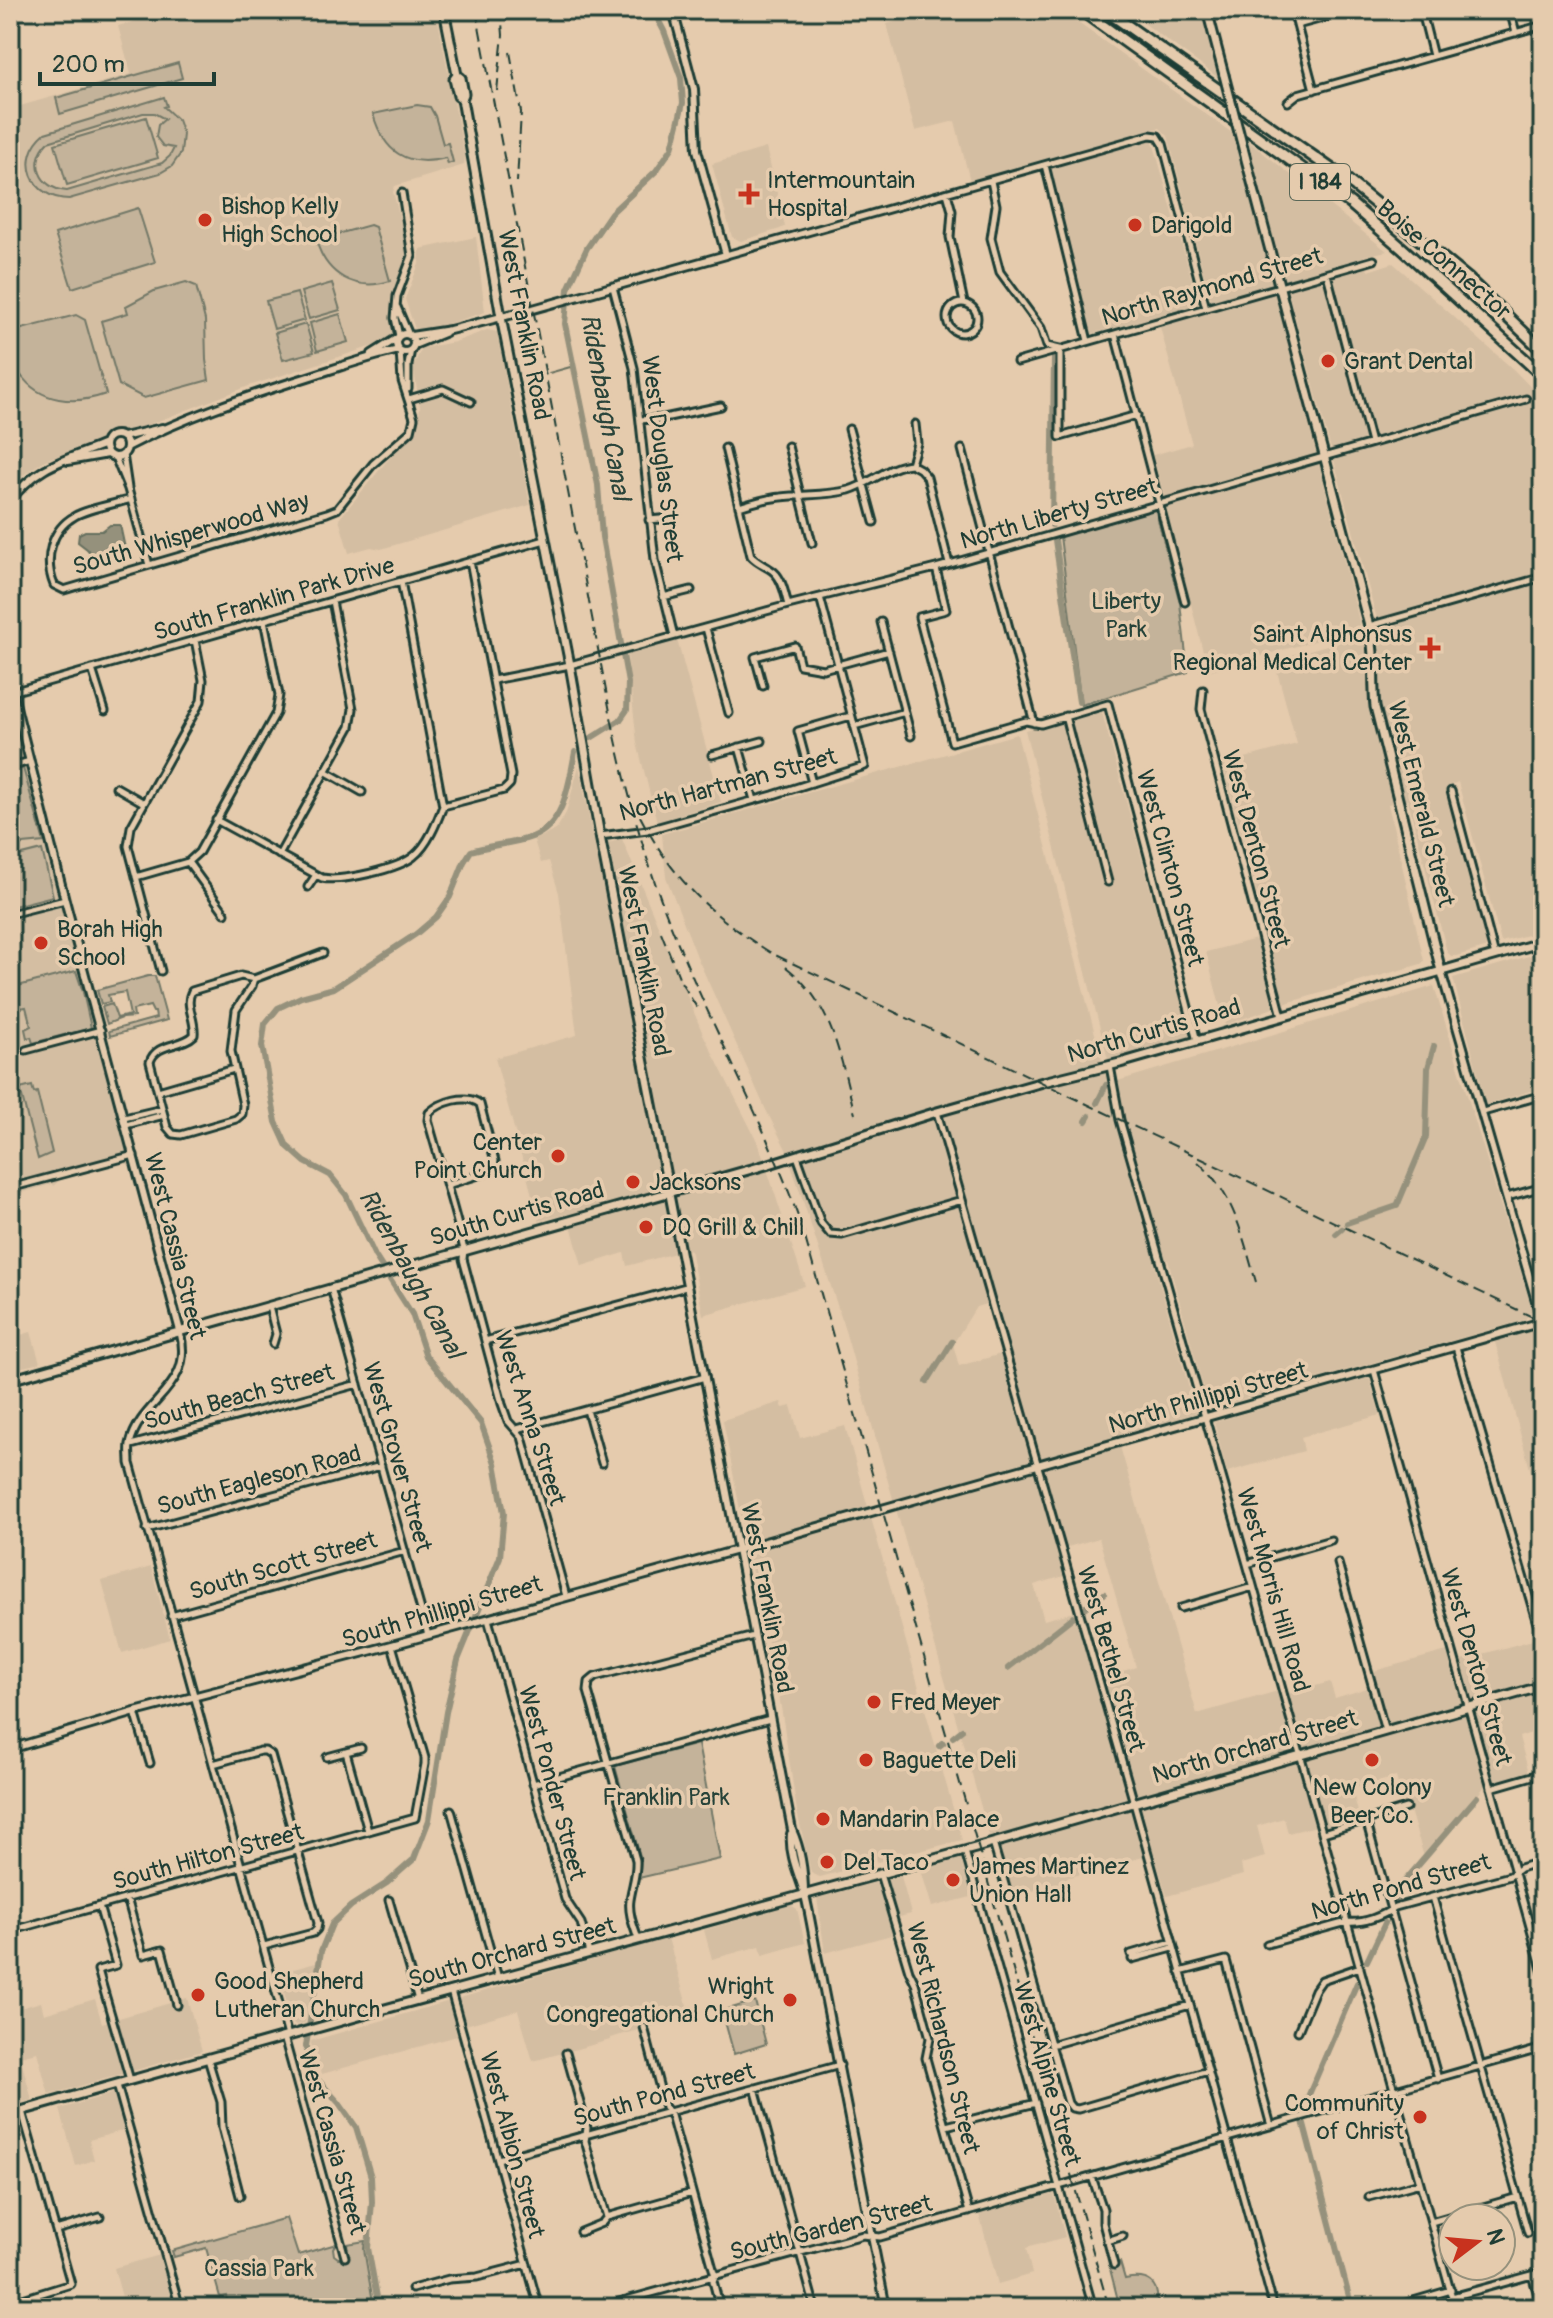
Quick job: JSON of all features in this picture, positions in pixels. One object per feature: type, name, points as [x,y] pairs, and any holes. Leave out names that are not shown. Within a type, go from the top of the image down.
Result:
[{"type":"highway","name":"Boise Connector","points":[[1081,10],[1350,203],[1543,376]]},
{"type":"highway","name":"Boise Connector","points":[[1105,10],[1348,181],[1467,278],[1543,351]]},
{"type":"main road","name":"West Franklin Road","points":[[444,10],[457,75],[461,78],[462,99],[501,317],[669,1192]]},
{"type":"main road","name":"West Emerald Street","points":[[1207,10],[1369,626],[1374,656],[1375,707],[1441,971]]},
{"type":"main road","name":"North Curtis Road","points":[[777,1162],[937,1112],[1540,943]]},
{"type":"main road","name":"South Curtis Road","points":[[10,1380],[777,1162]]},
{"type":"main road","name":"North Orchard Street","points":[[979,1847],[1543,1686]]},
{"type":"main road","name":"South Orchard Street","points":[[10,2114],[979,1847]]},
{"type":"street","points":[[673,10],[694,89],[697,150],[726,255]]},
{"type":"street","points":[[1293,10],[1314,90]]},
{"type":"street","points":[[1297,25],[1346,10]]},
{"type":"street","points":[[1510,10],[1516,33]]},
{"type":"street","points":[[1422,11],[1433,56]]},
{"type":"street","points":[[1288,102],[1298,94],[1543,25]]},
{"type":"street","points":[[365,357],[404,334],[410,336],[450,330],[533,309],[1150,135],[1158,136],[1163,144],[1206,308]]},
{"type":"street","points":[[1045,165],[1088,341]]},
{"type":"street","points":[[991,181],[996,205],[991,238],[1000,272],[1041,328],[1047,346],[1060,349],[1060,437],[1137,415]]},
{"type":"street","points":[[400,351],[396,344],[397,296],[412,256],[402,193]]},
{"type":"street","points":[[947,193],[952,211],[950,237],[964,303]]},
{"type":"street","name":"North Raymond Street","points":[[1017,362],[1374,260]]},
{"type":"street","points":[[1327,274],[1371,443]]},
{"type":"street","name":"West Douglas Street","points":[[613,287],[634,368],[649,520],[663,597],[674,636]]},
{"type":"street","points":[[964,303],[973,307],[978,316],[972,330],[963,333],[954,331],[947,318],[954,305],[964,303]]},
{"type":"street","points":[[397,306],[413,347]]},
{"type":"street","points":[[64,461],[112,455],[228,404],[365,357],[405,352],[450,330]]},
{"type":"street","points":[[1115,334],[1185,602]]},
{"type":"street","name":"South Whisperwood Way","points":[[408,396],[408,365],[413,347]]},
{"type":"street","name":"South Whisperwood Way","points":[[131,499],[75,516],[66,523],[55,536],[48,561],[54,585],[64,590],[337,509],[373,464],[411,431],[414,418],[402,381],[400,351]]},
{"type":"street","points":[[408,396],[443,389],[471,402]]},
{"type":"street","name":"North Liberty Street","points":[[493,680],[570,665],[936,568],[1526,399]]},
{"type":"street","points":[[640,420],[721,406]]},
{"type":"street","points":[[911,464],[917,443],[915,424]]},
{"type":"street","points":[[10,501],[37,473],[105,444],[112,436],[122,437],[170,427]]},
{"type":"street","points":[[849,429],[874,522]]},
{"type":"street","points":[[122,437],[128,489]]},
{"type":"street","points":[[105,444],[128,489],[149,565]]},
{"type":"street","points":[[788,446],[812,543]]},
{"type":"street","points":[[725,448],[751,556],[756,563],[774,572],[788,605]]},
{"type":"street","points":[[962,449],[1034,723]]},
{"type":"street","points":[[739,507],[779,497],[834,493],[864,485],[895,467],[911,464],[927,477],[949,564]]},
{"type":"street","points":[[649,520],[672,518]]},
{"type":"street","name":"South Franklin Park Drive","points":[[12,692],[545,540]]},
{"type":"street","points":[[443,806],[504,790],[510,784],[511,775],[470,561]]},
{"type":"street","points":[[936,568],[946,610],[919,617],[952,742],[1026,721],[1041,724],[1065,716],[1108,882]]},
{"type":"street","points":[[1369,626],[1543,577]]},
{"type":"street","points":[[216,820],[316,875],[333,881],[405,862],[423,846],[443,806],[401,581]]},
{"type":"street","points":[[663,597],[691,590]]},
{"type":"street","points":[[820,597],[854,726],[905,712]]},
{"type":"street","points":[[279,855],[352,718],[353,709],[332,601]]},
{"type":"street","points":[[136,877],[188,862],[199,852],[276,713],[279,695],[264,620]]},
{"type":"street","points":[[881,622],[911,736]]},
{"type":"street","points":[[706,628],[729,713]]},
{"type":"street","points":[[161,971],[128,836],[201,701],[203,680],[195,640]]},
{"type":"street","points":[[763,686],[755,657],[795,646],[800,665],[823,669],[889,651]]},
{"type":"street","points":[[92,669],[105,711]]},
{"type":"street","name":"West Cassia Street","points":[[10,683],[184,1354],[182,1366],[174,1380],[138,1425],[130,1446],[133,1479],[264,1946],[345,2257]]},
{"type":"street","name":"West Denton Street","points":[[1203,690],[1201,709],[1282,1016]]},
{"type":"street","name":"West Clinton Street","points":[[1065,716],[1108,704],[1197,1041]]},
{"type":"street","points":[[812,783],[798,731],[851,716]]},
{"type":"street","name":"North Hartman Street","points":[[600,836],[648,831],[865,766],[854,726]]},
{"type":"street","points":[[712,755],[762,741]]},
{"type":"street","points":[[739,747],[754,800]]},
{"type":"street","points":[[10,767],[30,761]]},
{"type":"street","points":[[325,771],[362,792]]},
{"type":"street","points":[[116,787],[144,803]]},
{"type":"street","points":[[1451,791],[1495,956]]},
{"type":"street","points":[[188,862],[225,913]]},
{"type":"street","points":[[308,887],[316,875]]},
{"type":"street","points":[[10,914],[65,900]]},
{"type":"street","points":[[1540,943],[1543,963]]},
{"type":"street","points":[[254,979],[236,1010],[231,1051],[243,1105],[242,1114],[236,1119],[181,1135],[173,1134],[163,1112],[151,1058],[159,1049],[187,1041],[194,1035],[195,1026],[188,999],[192,991],[241,976],[254,979],[323,953]]},
{"type":"street","name":"West Emerald Street","points":[[1441,971],[1542,1323]]},
{"type":"street","points":[[26,1050],[101,1030]]},
{"type":"street","name":"West Morris Hill Road","points":[[1110,1066],[1120,1120],[1455,2308]]},
{"type":"street","points":[[158,1091],[234,1069]]},
{"type":"street","points":[[1483,1112],[1543,1095]]},
{"type":"street","name":"West Anna Street","points":[[447,1185],[493,1168],[495,1161],[480,1104],[475,1099],[467,1098],[435,1107],[429,1113],[428,1120],[505,1413],[522,1437],[566,1596]]},
{"type":"street","points":[[125,1122],[163,1112]]},
{"type":"street","name":"West Bethel Street","points":[[937,1112],[1274,2308]]},
{"type":"street","points":[[10,1188],[134,1155]]},
{"type":"street","points":[[797,1156],[821,1223],[830,1234],[842,1235],[962,1200]]},
{"type":"street","points":[[1507,1197],[1543,1187]]},
{"type":"street","name":"West Franklin Road","points":[[669,1192],[886,2308]]},
{"type":"street","points":[[485,1341],[686,1287]]},
{"type":"street","name":"West Grover Street","points":[[331,1288],[428,1635]]},
{"type":"street","points":[[268,1306],[276,1334],[273,1344]]},
{"type":"street","name":"North Phillippi Street","points":[[883,1508],[1542,1323]]},
{"type":"street","points":[[1456,1347],[1543,1644]]},
{"type":"street","name":"West Denton Street","points":[[1374,1370],[1543,1973]]},
{"type":"street","points":[[517,1429],[706,1377]]},
{"type":"street","name":"South Beach Street","points":[[130,1446],[358,1384]]},
{"type":"street","points":[[587,1410],[602,1463]]},
{"type":"street","name":"South Eagleson Road","points":[[147,1529],[381,1466]]},
{"type":"street","name":"South Phillippi Street","points":[[10,1749],[135,1712],[467,1625],[883,1508]]},
{"type":"street","points":[[1247,1564],[1331,1540]]},
{"type":"street","name":"South Scott Street","points":[[171,1616],[405,1551]]},
{"type":"street","points":[[1338,1563],[1385,1731]]},
{"type":"street","points":[[1181,1608],[1253,1587]]},
{"type":"street","name":"West Ponder Street","points":[[484,1620],[565,1899],[581,1923],[589,1953]]},
{"type":"street","points":[[638,1939],[630,1914],[636,1860],[588,1691],[589,1682],[595,1677],[754,1636]]},
{"type":"street","name":"South Hilton Street","points":[[10,1931],[415,1818],[425,1758],[392,1645]]},
{"type":"street","points":[[135,1712],[150,1763]]},
{"type":"street","points":[[533,1784],[770,1719]]},
{"type":"street","points":[[327,1757],[361,1748]]},
{"type":"street","points":[[213,1764],[260,1751],[271,1755],[298,1851],[317,1929],[313,1933],[264,1946]]},
{"type":"street","points":[[346,1752],[368,1831]]},
{"type":"street","points":[[1491,1788],[1543,1773]]},
{"type":"street","points":[[1323,1833],[1406,1808]]},
{"type":"street","points":[[451,1810],[498,1978]]},
{"type":"street","points":[[1366,1820],[1438,2079]]},
{"type":"street","points":[[993,1843],[1068,2103],[1072,2108],[1078,2109],[1208,2071]]},
{"type":"street","name":"West Alpine Street","points":[[965,1851],[1093,2308]]},
{"type":"street","name":"North Pond Street","points":[[1267,1944],[1347,1922],[1386,1915],[1395,1907],[1510,1876],[1520,1868],[1543,1861]]},
{"type":"street","name":"West Richardson Street","points":[[880,1874],[930,2038],[926,2058],[969,2212]]},
{"type":"street","points":[[1433,1897],[1528,2233]]},
{"type":"street","points":[[127,1898],[143,1955],[162,1950],[177,2005]]},
{"type":"street","points":[[389,1900],[418,2000]]},
{"type":"street","points":[[99,1906],[116,1965],[98,1970],[130,2081]]},
{"type":"street","points":[[1131,1957],[1173,1945]]},
{"type":"street","points":[[1180,1972],[1226,1960],[1271,2126]]},
{"type":"street","points":[[1298,2031],[1322,1980],[1360,1967]]},
{"type":"street","name":"West Albion Street","points":[[451,1991],[539,2308]]},
{"type":"street","points":[[1051,2045],[1190,2005]]},
{"type":"street","points":[[644,2027],[715,2276],[713,2281],[720,2308]]},
{"type":"street","name":"South Garden Street","points":[[597,2308],[863,2235],[880,2237],[1543,2048]]},
{"type":"street","points":[[566,2053],[587,2128],[585,2141],[607,2217]]},
{"type":"street","points":[[208,2059],[221,2102],[222,2127],[240,2196]]},
{"type":"street","name":"South Pond Street","points":[[498,2159],[840,2065]]},
{"type":"street","points":[[117,2085],[180,2308]]},
{"type":"street","points":[[755,2088],[815,2308]]},
{"type":"street","points":[[946,2126],[1036,2103]]},
{"type":"street","points":[[10,2303],[71,2284],[22,2111]]},
{"type":"street","points":[[1092,2177],[1103,2209],[1103,2223],[1114,2265]]},
{"type":"street","points":[[1369,2197],[1420,2183]]},
{"type":"street","points":[[580,2232],[602,2223],[607,2217],[692,2193]]},
{"type":"street","points":[[1431,2222],[1518,2197]]},
{"type":"street","points":[[56,2230],[100,2217]]},
{"type":"street","points":[[1107,2241],[1123,2236]]},
{"type":"street","points":[[412,2289],[527,2264]]},
{"type":"street","points":[[1403,2304],[1543,2272]]},
{"type":"street","points":[[1532,2275],[1542,2308]]},
{"type":"shaded area","name":"Bishop Kelly High School","points":[[175,10],[436,10],[464,165],[395,186],[393,192],[408,248],[406,262],[392,291],[393,333],[388,341],[249,386],[127,433],[111,432],[100,442],[45,460],[22,476],[10,432],[10,109],[131,74],[118,26]]},
{"type":"shaded area","points":[[935,10],[1060,10],[1235,135],[1361,628],[1208,671],[1153,455],[1192,444],[1160,327],[1213,310],[1168,136],[1160,128],[1151,130],[1199,305],[1091,334],[1048,160],[970,181],[955,121],[915,131],[887,24]]},
{"type":"shaded area","points":[[1126,10],[1203,10],[1220,79]]},
{"type":"shaded area","name":"Saint Alphonsus Regional Medical Center","points":[[1247,140],[1387,251],[1364,256],[1368,271],[1393,263],[1514,370],[1543,400],[1543,931],[1501,942],[1458,782],[1446,787],[1485,948],[1456,956],[1447,952],[1408,800],[1388,804],[1424,961],[1225,1025],[1206,952],[1268,936],[1223,764],[1297,744],[1274,660],[1380,630]]},
{"type":"shaded area","name":"Intermountain Hospital","points":[[766,148],[785,226],[741,241],[732,237],[712,164]]},
{"type":"shaded area","points":[[476,237],[485,312],[444,325],[415,329],[405,299],[419,264],[420,249]]},
{"type":"shaded area","points":[[487,330],[497,332],[530,505],[381,549],[371,547],[349,553],[339,519],[416,431],[420,407],[413,366],[422,348],[455,342]]},
{"type":"shaded area","points":[[110,525],[120,525],[126,553],[96,559],[78,542],[79,534],[102,531]]},
{"type":"shaded area","points":[[677,640],[721,802],[657,822],[637,743],[627,653]]},
{"type":"shaded area","points":[[1101,709],[1191,1038],[1108,1060],[1025,730]]},
{"type":"shaded area","points":[[1017,734],[1108,1084],[1434,986],[1532,1309],[1525,1320],[1212,1408],[1208,1405],[1168,1260],[1154,1263],[1196,1413],[1117,1436],[1197,1714],[1278,1691],[1279,1696],[1330,1682],[1335,1698],[1377,1685],[1374,1671],[1447,1651],[1451,1663],[1536,1639],[1538,1646],[1543,1644],[1543,1729],[1519,1737],[1529,1773],[1485,1786],[1425,1860],[1408,1804],[1404,1805],[1396,1777],[1352,1789],[1360,1819],[1288,1833],[1284,1818],[1257,1826],[1265,1857],[1241,1864],[1243,1875],[1167,1896],[1154,1854],[1066,1878],[1069,1889],[1038,1898],[1036,1890],[1013,1897],[996,1834],[989,1835],[842,1320],[786,1149],[698,959],[666,877],[662,834]],"holes":[[[986,1304],[1001,1354],[959,1366],[953,1344],[976,1307]],[[1099,1538],[1136,1667],[1104,1677],[1117,1724],[1108,1727],[1074,1612],[1044,1620],[1034,1585],[1064,1576],[1057,1550]]]},
{"type":"shaded area","name":"Borah High School","points":[[26,765],[130,1165],[123,1163],[60,1180],[53,1186],[10,1196],[10,770]]},
{"type":"shaded area","points":[[579,766],[595,847],[622,839],[703,1034],[759,1145],[805,1286],[703,1315],[690,1249],[627,1266],[624,1253],[582,1266],[568,1214],[539,1221],[495,1058],[577,1035],[559,893],[549,861],[541,863],[534,840],[556,830],[566,813]]},
{"type":"shaded area","points":[[1543,952],[1543,1087],[1486,1105],[1453,978]]},
{"type":"shaded area","points":[[1538,1327],[1543,1344],[1543,1504],[1540,1505],[1495,1342]]},
{"type":"shaded area","points":[[31,1332],[40,1363],[10,1370],[10,1338]]},
{"type":"shaded area","points":[[1367,1378],[1380,1415],[1301,1437],[1304,1451],[1227,1472],[1214,1422]]},
{"type":"shaded area","points":[[781,1402],[783,1408],[791,1406],[800,1438],[845,1426],[962,1840],[820,1877],[811,1873],[797,1811],[781,1707],[723,1420]]},
{"type":"shaded area","points":[[151,1567],[170,1639],[122,1653],[102,1581]]},
{"type":"shaded area","points":[[961,1859],[971,1897],[932,1907],[921,1870]]},
{"type":"shaded area","points":[[901,1876],[911,1914],[892,1919],[895,1934],[825,1953],[817,1898]]},
{"type":"shaded area","points":[[791,1905],[797,1909],[805,1943],[763,1955],[760,1946],[712,1959],[704,1930]]},
{"type":"shaded area","points":[[668,1938],[690,2016],[610,2040],[533,2061],[518,2010],[455,2028],[457,2036],[322,2074],[311,2044],[311,2041]]},
{"type":"shaded area","points":[[316,1963],[305,2023],[296,2025],[292,2023],[279,1973]]},
{"type":"shaded area","points":[[187,1998],[202,2051],[49,2095],[37,2052],[20,2056],[32,2100],[10,2106],[10,2011],[41,2002],[44,2014],[95,1999],[102,2023]]},
{"type":"shaded area","points":[[114,2093],[125,2130],[89,2140],[94,2160],[76,2166],[60,2109]]},
{"type":"shaded area","points":[[1054,2194],[1065,2237],[1026,2248],[1032,2274],[998,2284],[979,2214]]},
{"type":"shaded area","points":[[160,2255],[174,2308],[125,2308],[114,2268]]},
{"type":"green space","points":[[178,63],[182,78],[60,114],[56,98]]},
{"type":"green space","points":[[164,97],[167,106],[164,107],[178,120],[183,134],[181,153],[172,166],[160,173],[69,199],[45,192],[32,175],[29,165],[31,154],[45,133]],"holes":[[[143,113],[154,113],[165,119],[158,125],[156,137],[163,146],[174,148],[162,163],[67,191],[50,185],[40,173],[39,157],[48,142]]]},
{"type":"green space","points":[[417,105],[430,107],[443,144],[448,143],[453,162],[448,164],[446,158],[419,161],[408,158],[390,147],[383,138],[373,114]]},
{"type":"green space","points":[[146,117],[158,158],[67,185],[55,144]]},
{"type":"green space","points":[[138,208],[155,262],[72,288],[55,234]]},
{"type":"green space","points":[[370,225],[375,227],[390,281],[365,284],[344,278],[327,263],[316,240]]},
{"type":"green space","points":[[186,282],[196,286],[205,320],[209,380],[144,398],[119,385],[101,321],[128,313],[126,306],[154,291]]},
{"type":"green space","points":[[332,283],[340,310],[309,319],[301,292]]},
{"type":"green space","points":[[297,293],[305,320],[274,329],[266,301]]},
{"type":"green space","points":[[340,314],[348,342],[317,351],[310,323]]},
{"type":"green space","points":[[76,315],[85,320],[106,394],[82,400],[48,396],[28,384],[16,369],[11,354],[10,332]]},
{"type":"green space","points":[[306,324],[314,352],[283,360],[275,333]]},
{"type":"green space","name":"Liberty Park","points":[[1155,508],[1180,603],[1188,672],[1081,705],[1060,536]]},
{"type":"green space","points":[[23,768],[44,842],[23,844],[10,856],[10,772]]},
{"type":"green space","points":[[42,850],[53,896],[10,907],[10,858]]},
{"type":"green space","points":[[76,971],[91,1028],[33,1043],[31,1037],[27,1038],[25,1029],[31,1026],[26,1007],[20,1008],[14,987]]},
{"type":"green space","points":[[155,976],[167,1020],[110,1036],[109,1031],[156,1018],[155,1012],[150,1006],[133,1010],[134,1017],[107,1024],[102,1007],[112,1004],[117,1018],[130,1015],[125,992],[108,995],[110,1002],[101,1004],[97,990]]},
{"type":"green space","points":[[32,1086],[34,1093],[37,1092],[52,1153],[38,1159],[20,1089]]},
{"type":"green space","name":"Franklin Park","points":[[698,1744],[720,1859],[639,1878],[641,1860],[615,1766]]},
{"type":"green space","points":[[755,2001],[766,2044],[734,2054],[722,2011]]},
{"type":"green space","name":"Cassia Park","points":[[286,2218],[298,2255],[336,2244],[334,2255],[343,2258],[348,2253],[347,2244],[365,2241],[374,2308],[229,2308],[226,2296],[220,2297],[206,2248],[174,2257],[172,2251]]},
{"type":"green space","points":[[1120,2262],[1125,2279],[1141,2278],[1151,2282],[1157,2292],[1157,2308],[1120,2308],[1109,2265]]},
{"type":"waterway","name":"Ridenbaugh Canal","points":[[591,738],[620,720],[627,710],[628,683],[602,537],[598,485],[565,324],[568,289],[587,248],[611,213],[656,171],[672,148],[683,103],[681,78],[653,10]]},
{"type":"waterway","points":[[1052,525],[1054,358]]},
{"type":"waterway","points":[[549,373],[574,366]]},
{"type":"waterway","points":[[531,373],[541,374]]},
{"type":"waterway","points":[[1055,540],[1079,702]]},
{"type":"waterway","name":"Ridenbaugh Canal","points":[[379,2308],[368,2248],[371,2177],[356,2127],[311,2072],[306,2046],[321,1951],[332,1924],[414,1859],[429,1820],[446,1712],[458,1660],[500,1557],[504,1513],[495,1463],[481,1423],[426,1356],[412,1314],[375,1256],[346,1195],[330,1175],[305,1162],[287,1146],[276,1122],[262,1046],[265,1024],[278,1008],[301,997],[334,988],[416,934],[436,917],[450,897],[471,851],[532,837],[552,823],[564,801],[575,752]]},
{"type":"waterway","points":[[1347,1223],[1397,1206],[1426,1137],[1428,1068],[1434,1046]]},
{"type":"waterway","points":[[1097,1103],[1106,1085]]},
{"type":"waterway","points":[[1086,1121],[1089,1116]]},
{"type":"waterway","points":[[1336,1234],[1342,1229]]},
{"type":"waterway","points":[[927,1382],[952,1342]]},
{"type":"waterway","points":[[1084,1608],[1104,1594]]},
{"type":"waterway","points":[[1008,1668],[1073,1617]]},
{"type":"waterway","points":[[953,1737],[962,1730]]},
{"type":"waterway","points":[[939,1746],[943,1743]]},
{"type":"waterway","points":[[1396,1900],[1404,1882],[1477,1797]]},
{"type":"waterway","points":[[1367,1961],[1385,1923]]},
{"type":"waterway","points":[[1301,2113],[1357,1983]]},
{"type":"waterway","points":[[1303,2121],[1352,2308]]},
{"type":"waterway","points":[[679,2308],[694,2304],[704,2308]]},
{"type":"railway","points":[[476,10],[611,717],[638,829],[676,938],[759,1121],[804,1234],[1109,2308]]},
{"type":"railway","points":[[497,91],[503,35],[501,10]]},
{"type":"railway","points":[[510,52],[521,112],[517,182]]},
{"type":"railway","points":[[640,816],[666,859],[695,894],[730,925],[771,953],[1543,1322]]},
{"type":"railway","points":[[661,932],[681,982],[699,1011]]},
{"type":"railway","points":[[786,967],[802,982],[825,1015],[855,1114]]},
{"type":"railway","points":[[1198,1162],[1229,1202],[1256,1282]]},
{"type":"place","name":"Intermountain Hospital","points":[[749,194]]},
{"type":"place","name":"Bishop Kelly High School","points":[[205,220]]},
{"type":"place","name":"Darigold","points":[[1135,225]]},
{"type":"place","name":"Grant Dental","points":[[1328,361]]},
{"type":"place","name":"Saint Alphonsus Regional Medical Center","points":[[1430,648]]},
{"type":"place","name":"Borah High School","points":[[41,943]]},
{"type":"place","name":"Center Point Church","points":[[558,1156]]},
{"type":"place","name":"Jacksons","points":[[633,1182]]},
{"type":"place","name":"DQ Grill & Chill","points":[[646,1227]]},
{"type":"place","name":"Fred Meyer","points":[[874,1702]]},
{"type":"place","name":"Baguette Deli","points":[[866,1760]]},
{"type":"place","name":"New Colony Beer Co.","points":[[1372,1760]]},
{"type":"place","name":"Mandarin Palace","points":[[823,1819]]},
{"type":"place","name":"Del Taco","points":[[827,1862]]},
{"type":"place","name":"James Martinez Union Hall","points":[[953,1880]]},
{"type":"place","name":"Good Shepherd Lutheran Church","points":[[198,1995]]},
{"type":"place","name":"Wright Congregational Church","points":[[790,2000]]},
{"type":"place","name":"Community of Christ","points":[[1420,2117]]}]
